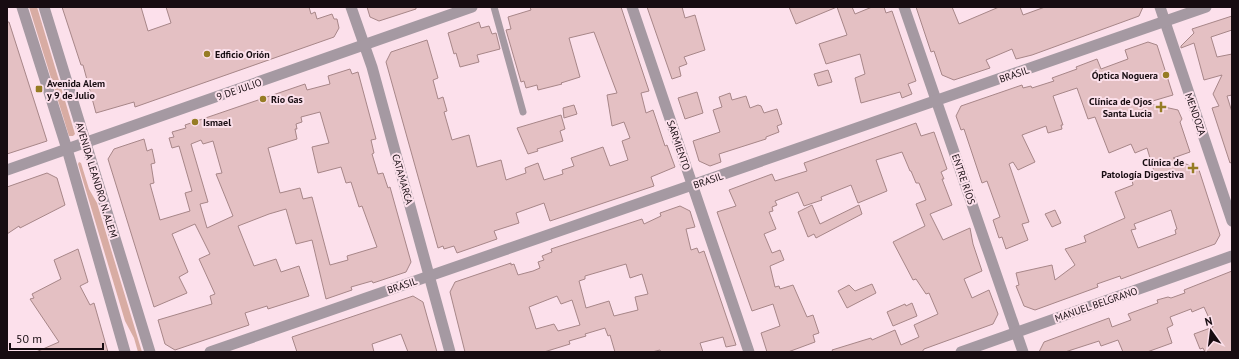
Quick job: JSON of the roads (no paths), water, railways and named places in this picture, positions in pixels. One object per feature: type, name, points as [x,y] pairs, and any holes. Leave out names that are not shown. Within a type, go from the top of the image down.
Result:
[{"type":"street","name":"AVENIDA LEANDRO N. ALEM","points":[[22,7],[67,150],[125,352]]},
{"type":"street","name":"AVENIDA LEANDRO N. ALEM","points":[[44,7],[150,352]]},
{"type":"street","name":"CATAMARCA","points":[[351,7],[364,45],[430,276],[450,352]]},
{"type":"street","name":"9 DE JULIO","points":[[7,170],[472,7]]},
{"type":"street","name":"SARMIENTO","points":[[632,7],[749,352]]},
{"type":"street","name":"ENTRE RÍOS","points":[[904,7],[1023,352]]},
{"type":"street","name":"MENDOZA","points":[[1160,7],[1232,221]]},
{"type":"street","name":"BRASIL","points":[[210,352],[1206,7]]},
{"type":"street","name":"MANUEL BELGRANO","points":[[961,352],[1232,256]]},
{"type":"lane","points":[[494,7],[523,112]]},
{"type":"place","name":"Edficio Orión","points":[[207,54]]},
{"type":"place","name":"Óptica Noguera","points":[[1166,75]]},
{"type":"place","name":"Avenida Alem y 9 de Julio","points":[[39,89]]},
{"type":"place","name":"Río Gas","points":[[263,99]]},
{"type":"place","name":"Clínica de Ojos Santa Lucia","points":[[1161,107]]},
{"type":"place","name":"Ismael","points":[[195,122]]},
{"type":"place","name":"Clínica de Patología Digestiva","points":[[1193,168]]}]
